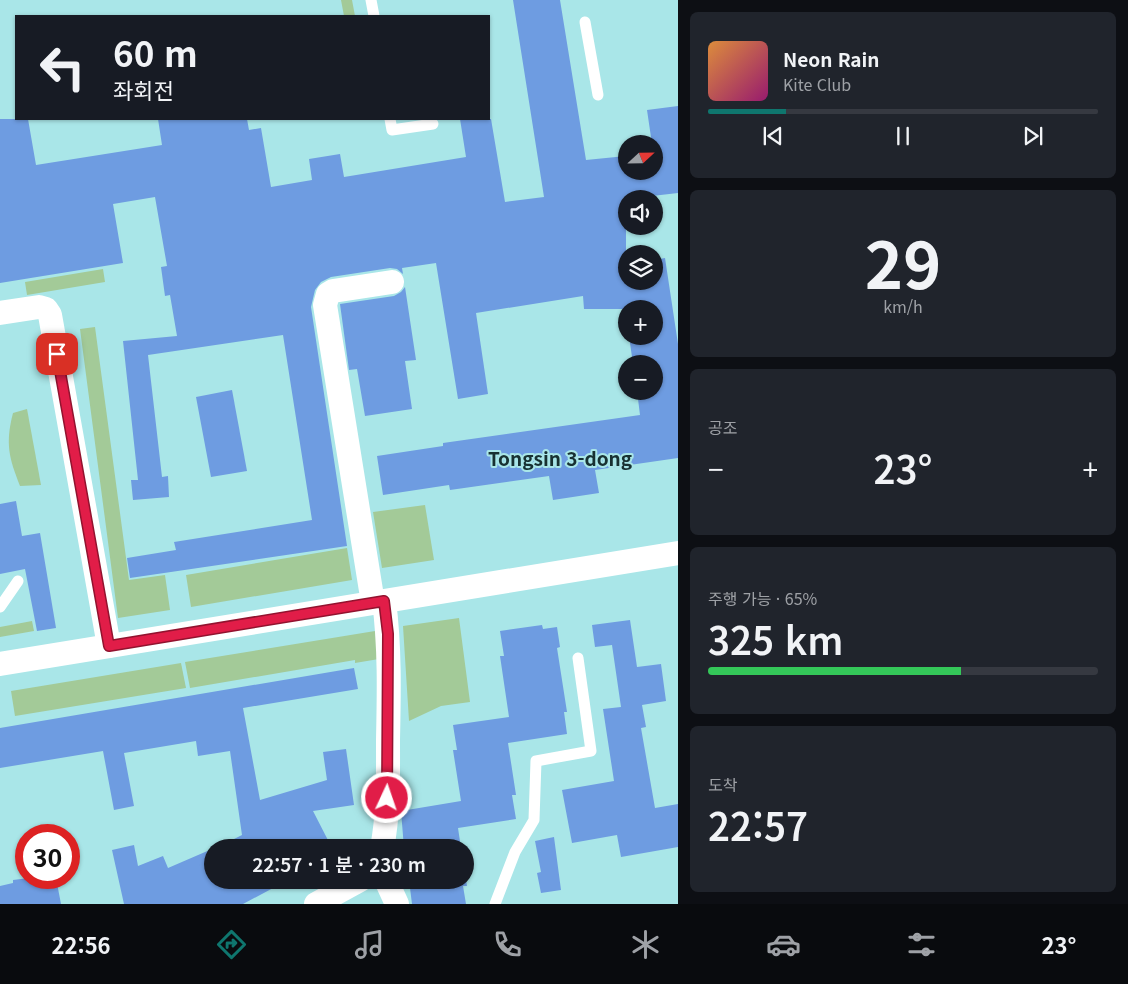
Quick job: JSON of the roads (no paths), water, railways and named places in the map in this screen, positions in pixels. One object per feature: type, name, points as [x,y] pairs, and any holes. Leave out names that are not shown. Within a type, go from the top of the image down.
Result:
[{"type":"street","points":[[383,839],[388,778],[388,634],[379,602],[325,305],[328,294],[333,291],[392,282]]},
{"type":"street","points":[[0,313],[39,307],[46,309],[50,315],[109,646]]},
{"type":"street","points":[[0,664],[678,553]]},
{"type":"street","points":[[316,904],[344,889]]},
{"type":"street","points":[[390,889],[397,904]]},
{"type":"lane","points":[[371,0],[374,15]]},
{"type":"lane","points":[[585,22],[598,95]]},
{"type":"lane","points":[[390,120],[392,130],[433,124]]},
{"type":"lane","points":[[0,607],[18,581]]},
{"type":"lane","points":[[494,904],[515,852],[534,820],[536,761],[591,751],[578,658]]},
{"type":"district","name":"Tongsin 3-dong","points":[[560,459]]}]
